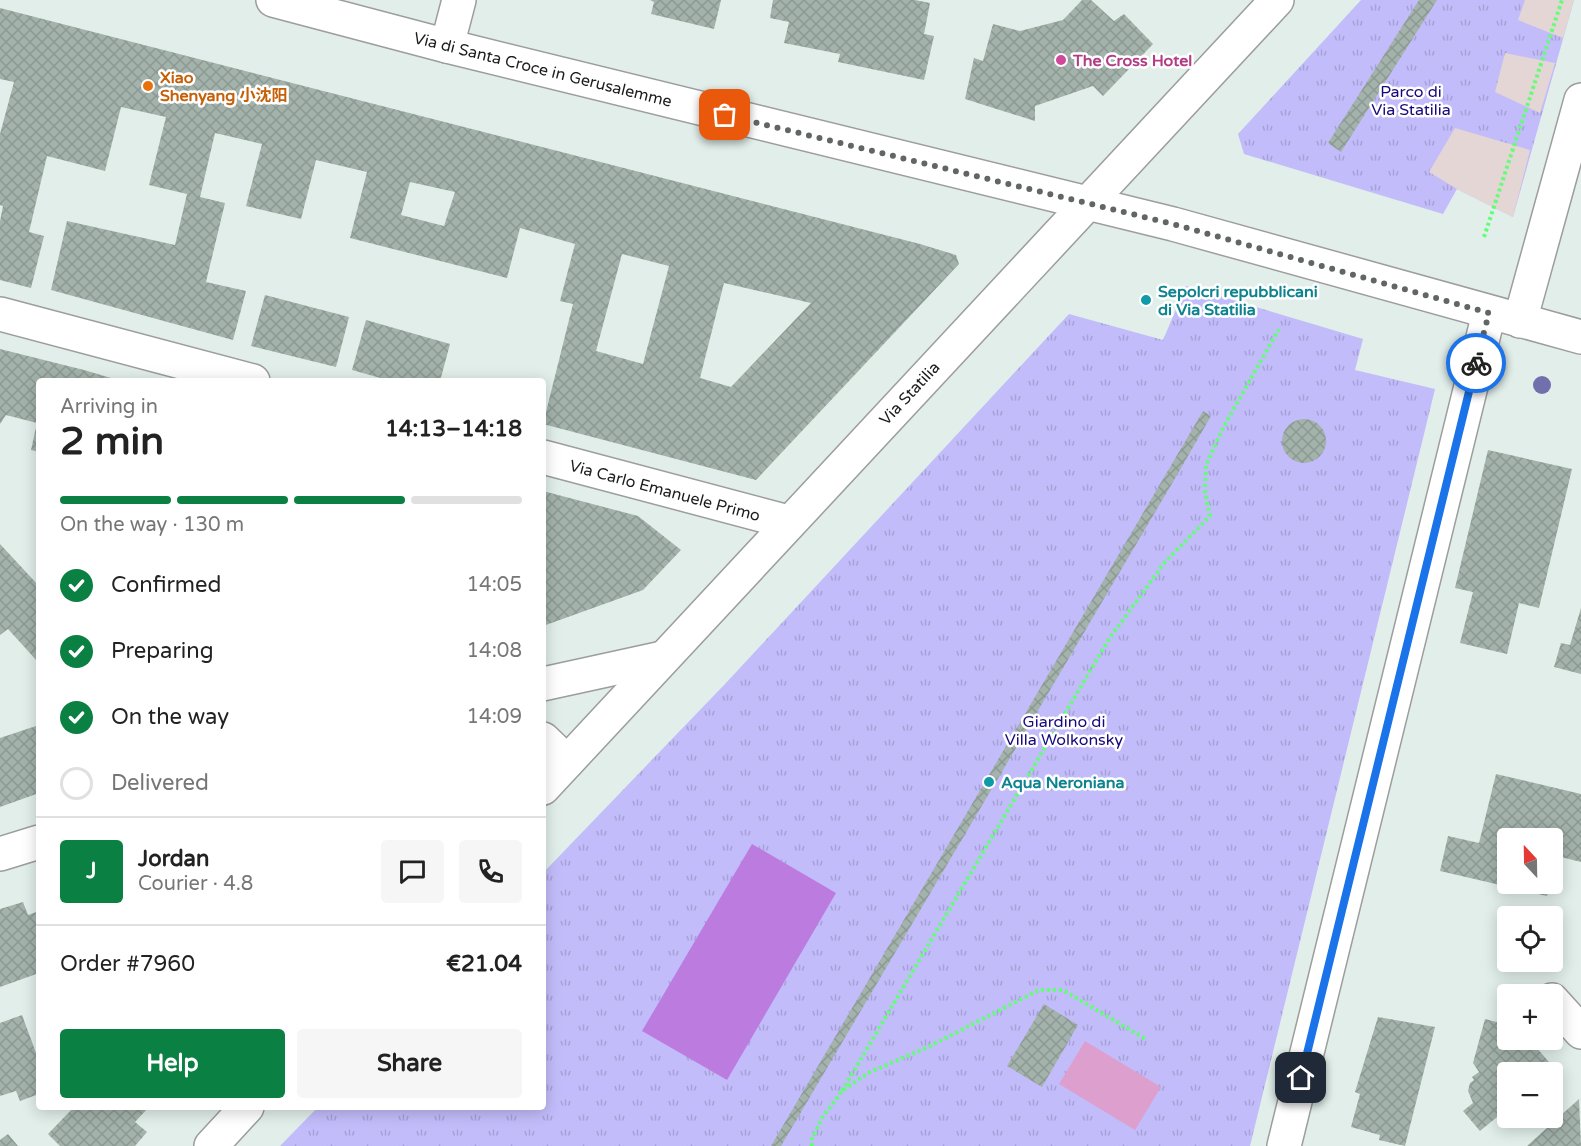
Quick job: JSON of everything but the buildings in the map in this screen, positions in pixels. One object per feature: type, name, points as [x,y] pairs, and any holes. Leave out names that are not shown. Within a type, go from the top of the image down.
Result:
[{"type":"street","name":"Via di Santa Croce in Gerusalemme","points":[[273,0],[447,46],[1087,203],[1581,337]]},
{"type":"street","points":[[447,46],[459,0]]},
{"type":"street","name":"Via Statilia","points":[[546,785],[788,522],[1277,0]]},
{"type":"street","points":[[1520,321],[1581,100]]},
{"type":"street","points":[[1284,1146],[1489,313]]},
{"type":"street","points":[[0,314],[242,378]]},
{"type":"street","name":"Via Carlo Emanuele Primo","points":[[546,458],[788,522]]},
{"type":"street","points":[[546,683],[662,658]]},
{"type":"street","points":[[546,742],[567,762]]},
{"type":"street","points":[[0,854],[36,843]]},
{"type":"street","points":[[1563,1012],[1581,1032]]},
{"type":"street","points":[[211,1146],[244,1110]]},
{"type":"path","points":[[1484,237],[1562,0]]},
{"type":"path","points":[[812,1146],[811,1141],[822,1118],[842,1091],[1109,639],[1165,562],[1210,516],[1205,491],[1206,465],[1224,426],[1279,329]]},
{"type":"path","points":[[842,1091],[868,1073],[928,1047],[1039,990],[1064,990],[1147,1040]]},
{"type":"green space","name":"Parco di Via Statilia","points":[[1361,0],[1574,0],[1513,217],[1457,189],[1443,214],[1244,154],[1238,134]]},
{"type":"green space","name":"Giardino di Villa Wolkonsky","points":[[1186,286],[1363,339],[1355,370],[1435,389],[1250,1146],[280,1146],[315,1110],[546,1110],[546,870],[725,684],[1069,314],[1163,340]]},
{"type":"shaded area","points":[[1525,0],[1574,0],[1563,38],[1518,20]]},
{"type":"shaded area","points":[[1505,53],[1555,63],[1540,113],[1495,92]]},
{"type":"shaded area","points":[[1455,128],[1530,150],[1513,217],[1429,172]]},
{"type":"shaded area","points":[[752,844],[836,893],[727,1080],[642,1031]]},
{"type":"shaded area","points":[[1085,1041],[1161,1087],[1135,1130],[1059,1084]]},
{"type":"way so far","points":[[725,115],[1173,224],[1489,313],[1476,363]]},
{"type":"place","name":"The Cross Hotel","points":[[1061,60]]},
{"type":"place","name":"Xiao Shenyang 小沈阳","points":[[148,86]]},
{"type":"place","name":"Sepolcri repubblicani di Via Statilia","points":[[1146,300]]},
{"type":"place","name":"Aqua Neroniana","points":[[989,782]]},
{"type":"route","points":[[1301,1078],[1476,363]]}]
